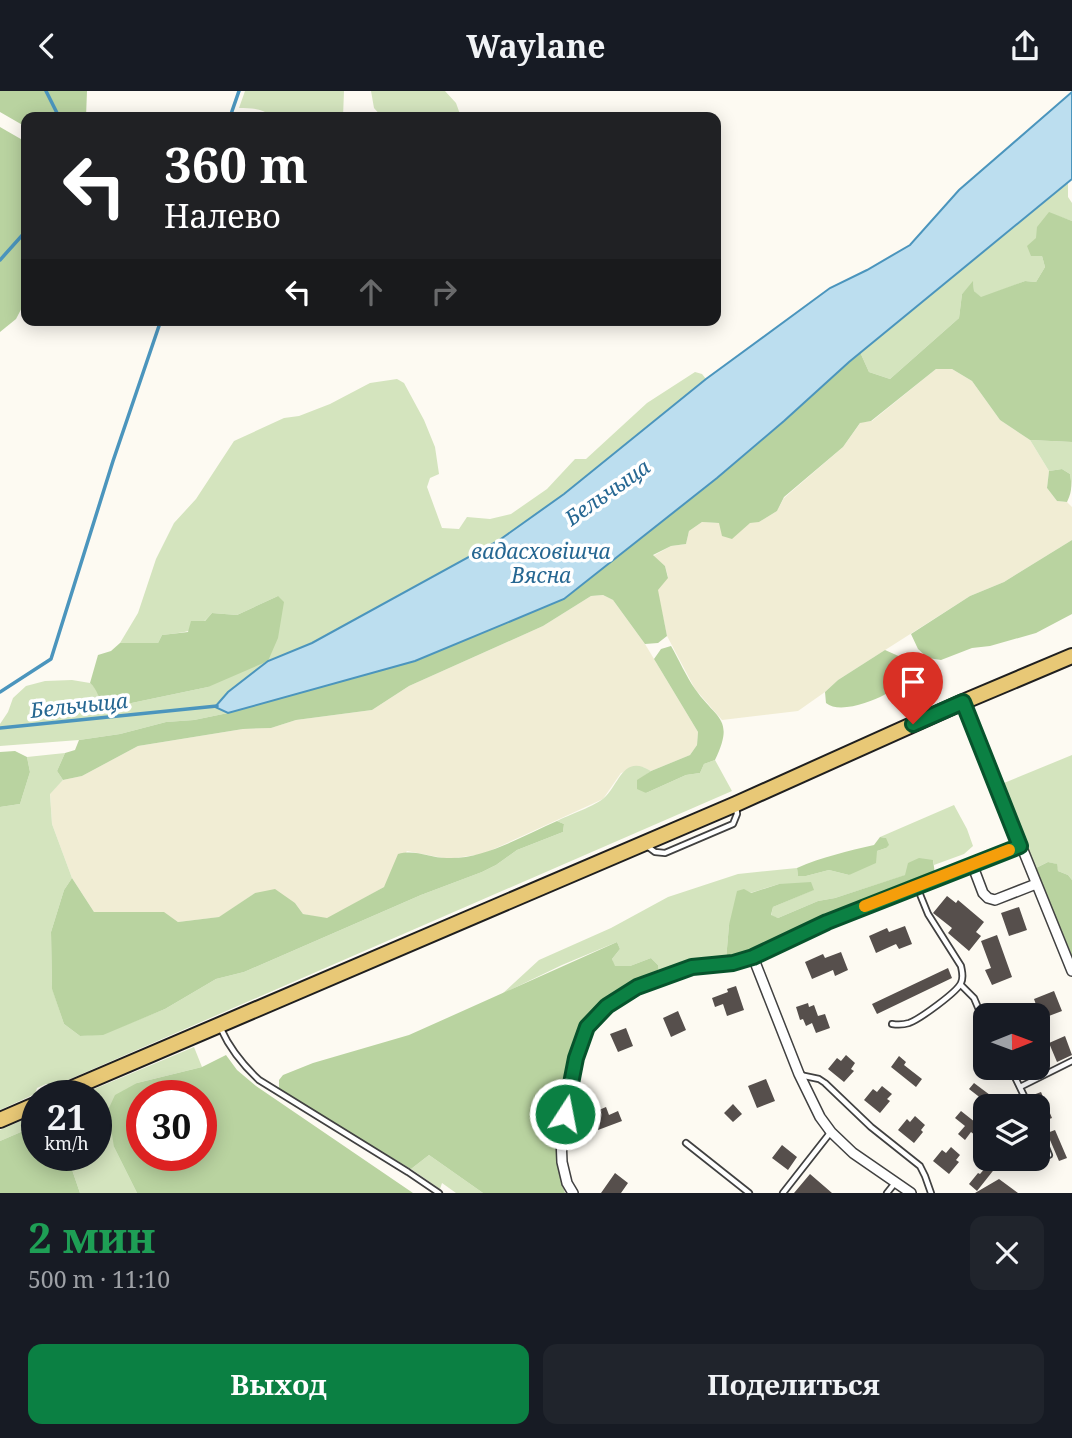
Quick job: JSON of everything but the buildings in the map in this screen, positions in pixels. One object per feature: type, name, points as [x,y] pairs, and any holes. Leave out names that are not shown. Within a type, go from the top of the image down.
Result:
[{"type":"main road","points":[[91,1080],[736,804],[1072,656]]},
{"type":"main road","points":[[0,1120],[21,1111]]},
{"type":"street","points":[[963,702],[1072,971]]},
{"type":"street","points":[[573,1193],[567,1183],[562,1162],[561,1138],[576,1058],[587,1027],[607,1006],[637,987],[692,967],[733,963],[753,957],[827,922],[1020,846]]},
{"type":"street","points":[[972,864],[983,893],[988,898],[996,900],[1036,884]]},
{"type":"street","points":[[753,957],[799,1075],[820,1117],[853,1153],[911,1193]]},
{"type":"lane","points":[[892,1024],[909,1023],[927,1013],[961,985],[963,976],[961,966],[928,914],[917,886]]},
{"type":"lane","points":[[961,985],[976,1003]]},
{"type":"lane","points":[[219,1025],[243,1065],[259,1080],[439,1193]]},
{"type":"lane","points":[[1020,1087],[1072,1061]]},
{"type":"lane","points":[[799,1075],[825,1083],[878,1133],[920,1166],[931,1193]]},
{"type":"lane","points":[[1016,1080],[1023,1094]]},
{"type":"lane","points":[[783,1193],[831,1132]]},
{"type":"lane","points":[[686,1143],[749,1193]]},
{"type":"lane","points":[[887,1193],[895,1182]]},
{"type":"shaded area","points":[[936,369],[952,369],[972,381],[1000,420],[1030,440],[1049,471],[1047,488],[1057,501],[1067,502],[1072,507],[1072,540],[1004,582],[970,596],[838,680],[798,711],[722,720],[695,689],[667,636],[657,589],[668,577],[665,566],[653,556],[671,546],[686,544],[689,531],[702,522],[759,522],[777,511],[784,498],[843,447],[861,422],[872,421]]},
{"type":"shaded area","points":[[603,595],[613,600],[645,644],[698,732],[697,745],[690,755],[651,771],[643,767],[621,773],[603,799],[483,854],[448,859],[407,851],[384,887],[327,919],[303,914],[295,903],[255,893],[220,917],[178,922],[163,912],[94,912],[72,878],[52,824],[50,793],[63,780],[82,776],[138,746],[243,729],[271,728],[296,720],[372,710],[409,686],[543,626],[591,596]]},
{"type":"green space","points":[[0,91],[87,91],[86,112],[21,112],[21,124],[0,112]]},
{"type":"green space","points":[[245,91],[344,91],[343,112],[264,112],[239,108]]},
{"type":"green space","points":[[371,91],[445,91],[456,103],[459,112],[378,112],[374,108]]},
{"type":"green space","points":[[0,127],[21,139],[21,310],[16,319],[0,332]]},
{"type":"green space","points":[[1068,182],[1072,221],[1049,213],[1042,256],[1045,267],[1036,282],[1025,281],[981,298],[974,291],[973,282],[962,294],[959,318],[890,379],[869,372],[860,352]]},
{"type":"green space","points":[[1049,212],[1072,221],[1072,442],[1030,440],[1000,420],[972,381],[952,369],[936,369],[871,421],[860,423],[843,447],[784,497],[777,511],[759,522],[750,523],[732,539],[722,536],[719,523],[702,522],[689,531],[686,544],[671,546],[653,555],[665,566],[668,578],[658,590],[667,636],[658,643],[645,644],[613,600],[603,595],[591,596],[543,626],[409,686],[372,710],[296,720],[271,728],[243,729],[138,746],[82,776],[63,780],[57,771],[65,753],[75,750],[79,740],[120,734],[166,722],[228,713],[415,661],[564,599],[717,478],[860,352],[869,372],[890,379],[959,318],[962,294],[973,281],[974,291],[981,297],[1025,281],[1036,282],[1045,267],[1042,256],[1031,256],[1027,246],[1036,238],[1037,227]]},
{"type":"green space","points":[[695,372],[706,379],[564,494],[498,541],[312,643],[268,661],[215,707],[228,713],[166,722],[120,734],[79,740],[0,746],[0,724],[13,698],[26,686],[45,681],[72,680],[90,683],[97,690],[100,700],[122,705],[208,687],[278,596],[237,615],[212,613],[190,630],[162,635],[158,643],[120,643],[138,613],[156,559],[174,523],[196,499],[234,441],[284,418],[299,416],[330,404],[370,383],[397,379],[404,383],[435,447],[439,474],[430,478],[427,487],[442,528],[459,529],[467,517],[490,519],[511,514],[547,489],[575,459],[586,459],[647,403]]},
{"type":"green space","points":[[1030,440],[1072,442],[1072,488],[1070,474],[1062,469],[1049,471]]},
{"type":"green space","points":[[1062,469],[1070,474],[1071,478],[1071,492],[1067,502],[1057,501],[1047,488],[1049,471]]},
{"type":"green space","points":[[1072,540],[1072,614],[1036,633],[990,646],[972,648],[941,660],[928,658],[918,649],[911,634],[970,596],[1004,582]]},
{"type":"green space","points":[[278,596],[284,602],[278,638],[268,661],[208,687],[122,705],[104,706],[90,683],[98,655],[111,651],[120,643],[158,643],[162,635],[188,632],[191,621],[205,621],[212,613],[237,615]]},
{"type":"green space","points":[[671,646],[695,689],[721,720],[723,736],[715,760],[704,764],[700,773],[686,775],[646,793],[637,789],[637,780],[651,771],[690,755],[697,745],[698,732],[654,659],[661,649]]},
{"type":"green space","points":[[885,650],[912,662],[915,670],[888,693],[871,701],[847,707],[826,703],[825,692],[838,680]]},
{"type":"green space","points":[[15,751],[27,757],[30,772],[20,804],[0,807],[0,752]]},
{"type":"green space","points":[[65,753],[57,771],[63,780],[50,794],[52,824],[72,878],[64,890],[51,932],[52,988],[64,1024],[80,1036],[103,1034],[165,1009],[216,979],[244,972],[421,895],[482,872],[517,850],[563,832],[564,824],[557,821],[600,801],[628,768],[642,766],[651,771],[637,781],[646,793],[686,775],[700,773],[704,764],[715,760],[732,791],[68,1080],[21,1080],[21,1100],[0,1110],[0,807],[20,804],[30,772],[27,757]]},
{"type":"green space","points":[[1072,755],[1072,880],[1058,871],[1056,864],[1048,862],[1036,868],[1009,803],[1004,783]]},
{"type":"green space","points":[[954,805],[973,846],[964,854],[934,865],[933,860],[906,875],[818,901],[778,918],[771,916],[773,907],[813,890],[779,884],[750,893],[729,925],[726,960],[693,964],[658,974],[658,965],[651,958],[630,966],[614,967],[612,959],[620,949],[617,942],[502,994],[539,960],[611,928],[668,897],[738,874],[797,868],[798,876],[829,870],[849,875],[877,851],[886,848],[886,838],[880,837]]},
{"type":"green space","points":[[557,821],[564,824],[563,832],[517,850],[482,872],[421,895],[244,972],[216,979],[165,1009],[103,1035],[80,1036],[64,1024],[52,989],[51,932],[64,890],[72,878],[94,912],[164,912],[178,922],[219,917],[255,893],[275,889],[295,903],[303,914],[327,918],[384,887],[398,854],[461,858],[489,851]]},
{"type":"green space","points":[[880,837],[886,838],[889,845],[877,851],[876,863],[849,875],[829,870],[798,876],[797,868],[825,857],[874,845]]},
{"type":"green space","points":[[919,858],[933,860],[935,874],[752,954],[726,960],[729,925],[737,891],[744,889],[751,893],[779,884],[811,882],[814,890],[773,907],[771,915],[778,918],[818,901],[905,875],[908,863]]},
{"type":"green space","points":[[1048,862],[1057,864],[1058,871],[1072,880],[1072,956],[1036,868]]},
{"type":"green space","points":[[617,942],[620,949],[612,959],[615,966],[630,966],[651,958],[658,965],[658,974],[634,982],[605,1002],[581,1026],[557,1119],[558,1169],[565,1193],[483,1193],[429,1155],[411,1169],[279,1088],[279,1080],[283,1075],[313,1063],[409,1035]]},
{"type":"green space","points":[[194,1047],[202,1067],[149,1080],[126,1080],[126,1114],[114,1147],[137,1193],[80,1193],[72,1171],[112,1171],[112,1082]]},
{"type":"green space","points":[[226,1055],[237,1070],[256,1086],[413,1193],[137,1193],[126,1171],[217,1171],[217,1080],[149,1080],[202,1067]]},
{"type":"green space","points":[[126,1089],[126,1171],[114,1147],[112,1135],[112,1101],[115,1095]]},
{"type":"green space","points":[[21,1121],[21,1132],[0,1141],[0,1130]]},
{"type":"green space","points":[[21,1132],[21,1171],[72,1171],[80,1193],[0,1193],[0,1141]]},
{"type":"green space","points":[[429,1155],[483,1193],[456,1193],[442,1183],[440,1189],[411,1169]]},
{"type":"water","name":"вадасховішча Вясна","points":[[1072,92],[1072,179],[849,362],[717,478],[564,599],[415,661],[228,713],[215,707],[228,692],[268,661],[312,643],[498,541],[564,494],[706,379],[830,288],[910,245],[959,190]]},
{"type":"waterway","points":[[46,91],[56,112]]},
{"type":"waterway","points":[[232,112],[239,91]]},
{"type":"waterway","points":[[0,260],[21,237]]},
{"type":"waterway","points":[[0,692],[51,659],[159,326]]},
{"type":"waterway","name":"Бельчыца","points":[[0,728],[217,706]]},
{"type":"slow traffic","points":[[865,906],[1009,850]]},
{"type":"route","points":[[565,1114],[576,1058],[587,1027],[607,1006],[637,987],[692,967],[733,963],[753,957],[827,922],[1020,846],[963,702],[913,724]]}]
